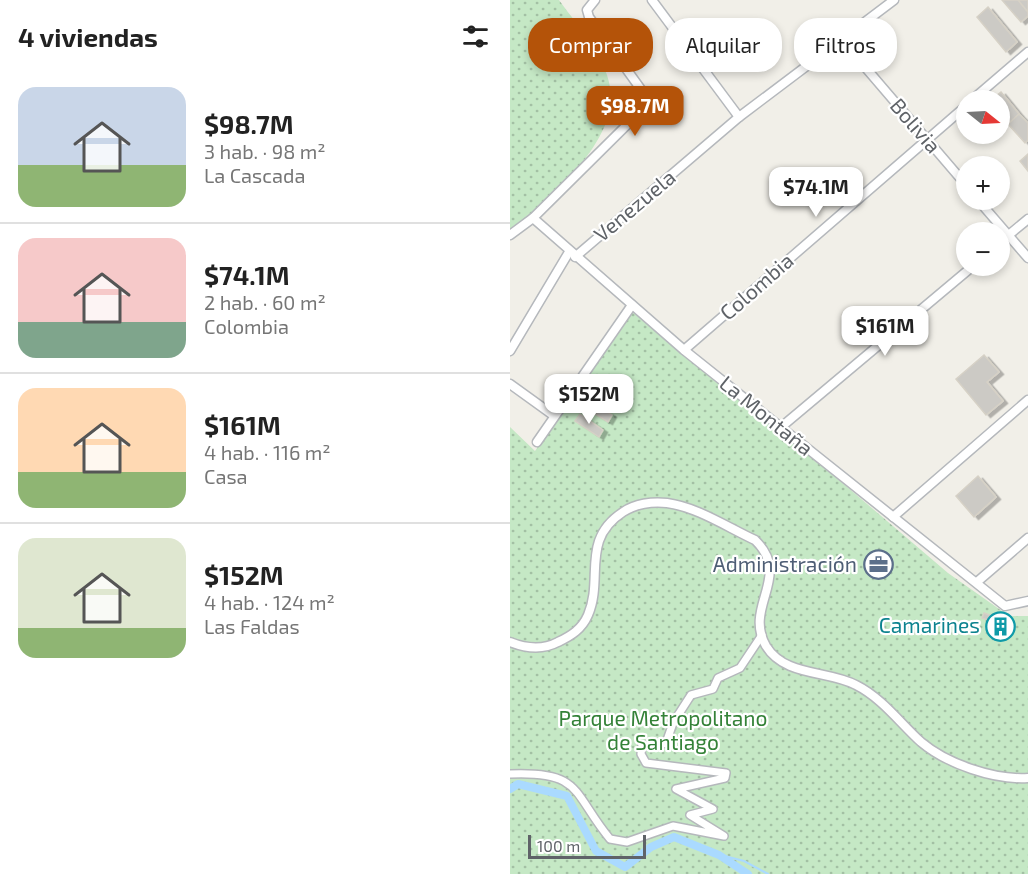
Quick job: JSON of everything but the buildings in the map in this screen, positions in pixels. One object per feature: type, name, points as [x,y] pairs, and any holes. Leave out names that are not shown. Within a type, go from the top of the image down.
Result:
[{"type":"street","points":[[510,235],[533,218],[650,102],[589,17],[587,10],[595,0]]},
{"type":"street","points":[[652,0],[739,117]]},
{"type":"street","name":"Venezuela","points":[[870,18],[894,0]]},
{"type":"street","points":[[984,90],[1028,52]]},
{"type":"street","name":"Venezuela","points":[[510,351],[572,254],[739,117],[798,72]]},
{"type":"street","name":"Bolivia","points":[[870,72],[956,173]]},
{"type":"street","name":"Colombia","points":[[684,350],[956,115]]},
{"type":"street","points":[[987,210],[997,222]]},
{"type":"street","name":"La Montaña","points":[[533,218],[684,350],[1005,606],[1028,602]]},
{"type":"street","points":[[1010,234],[1028,219]]},
{"type":"street","points":[[1010,236],[1028,258]]},
{"type":"street","points":[[780,428],[961,276]]},
{"type":"street","points":[[537,442],[553,415],[632,305]]},
{"type":"street","points":[[510,384],[553,415]]},
{"type":"street","points":[[892,517],[1028,400]]},
{"type":"street","points":[[510,642],[529,648],[554,644],[572,635],[581,626],[590,608],[593,564],[600,534],[615,517],[628,509],[648,503],[666,503],[688,509],[755,540],[763,549],[770,561],[771,575],[759,619],[762,635],[776,658],[790,666],[847,681],[869,693],[924,744],[942,754],[978,770],[1028,778]]},
{"type":"street","points":[[976,582],[1028,538]]},
{"type":"street","points":[[510,774],[529,773],[553,777],[573,786],[610,839],[627,842],[673,826],[724,836],[690,815],[713,809],[676,789],[725,778],[726,773],[646,763],[641,754],[642,744],[654,746],[666,743],[673,723],[691,695],[713,689],[718,678],[740,668],[762,635]]},
{"type":"green space","points":[[510,0],[559,0],[573,18],[528,18],[528,72],[606,72],[611,95],[609,114],[602,133],[575,171],[541,206],[510,231]]},
{"type":"green space","name":"Parque Metropolitano de Santiago","points":[[631,311],[846,486],[948,573],[1009,616],[1028,616],[1028,874],[510,874],[510,427],[535,451]]},
{"type":"waterway","points":[[510,789],[518,784],[567,796],[596,851],[625,867],[651,847],[674,837],[719,855],[748,874]]},
{"type":"waterway","points":[[717,854],[744,861],[768,874]]},
{"type":"place","name":"Administración","points":[[878,565]]},
{"type":"place","name":"Camarines","points":[[1001,626]]}]
